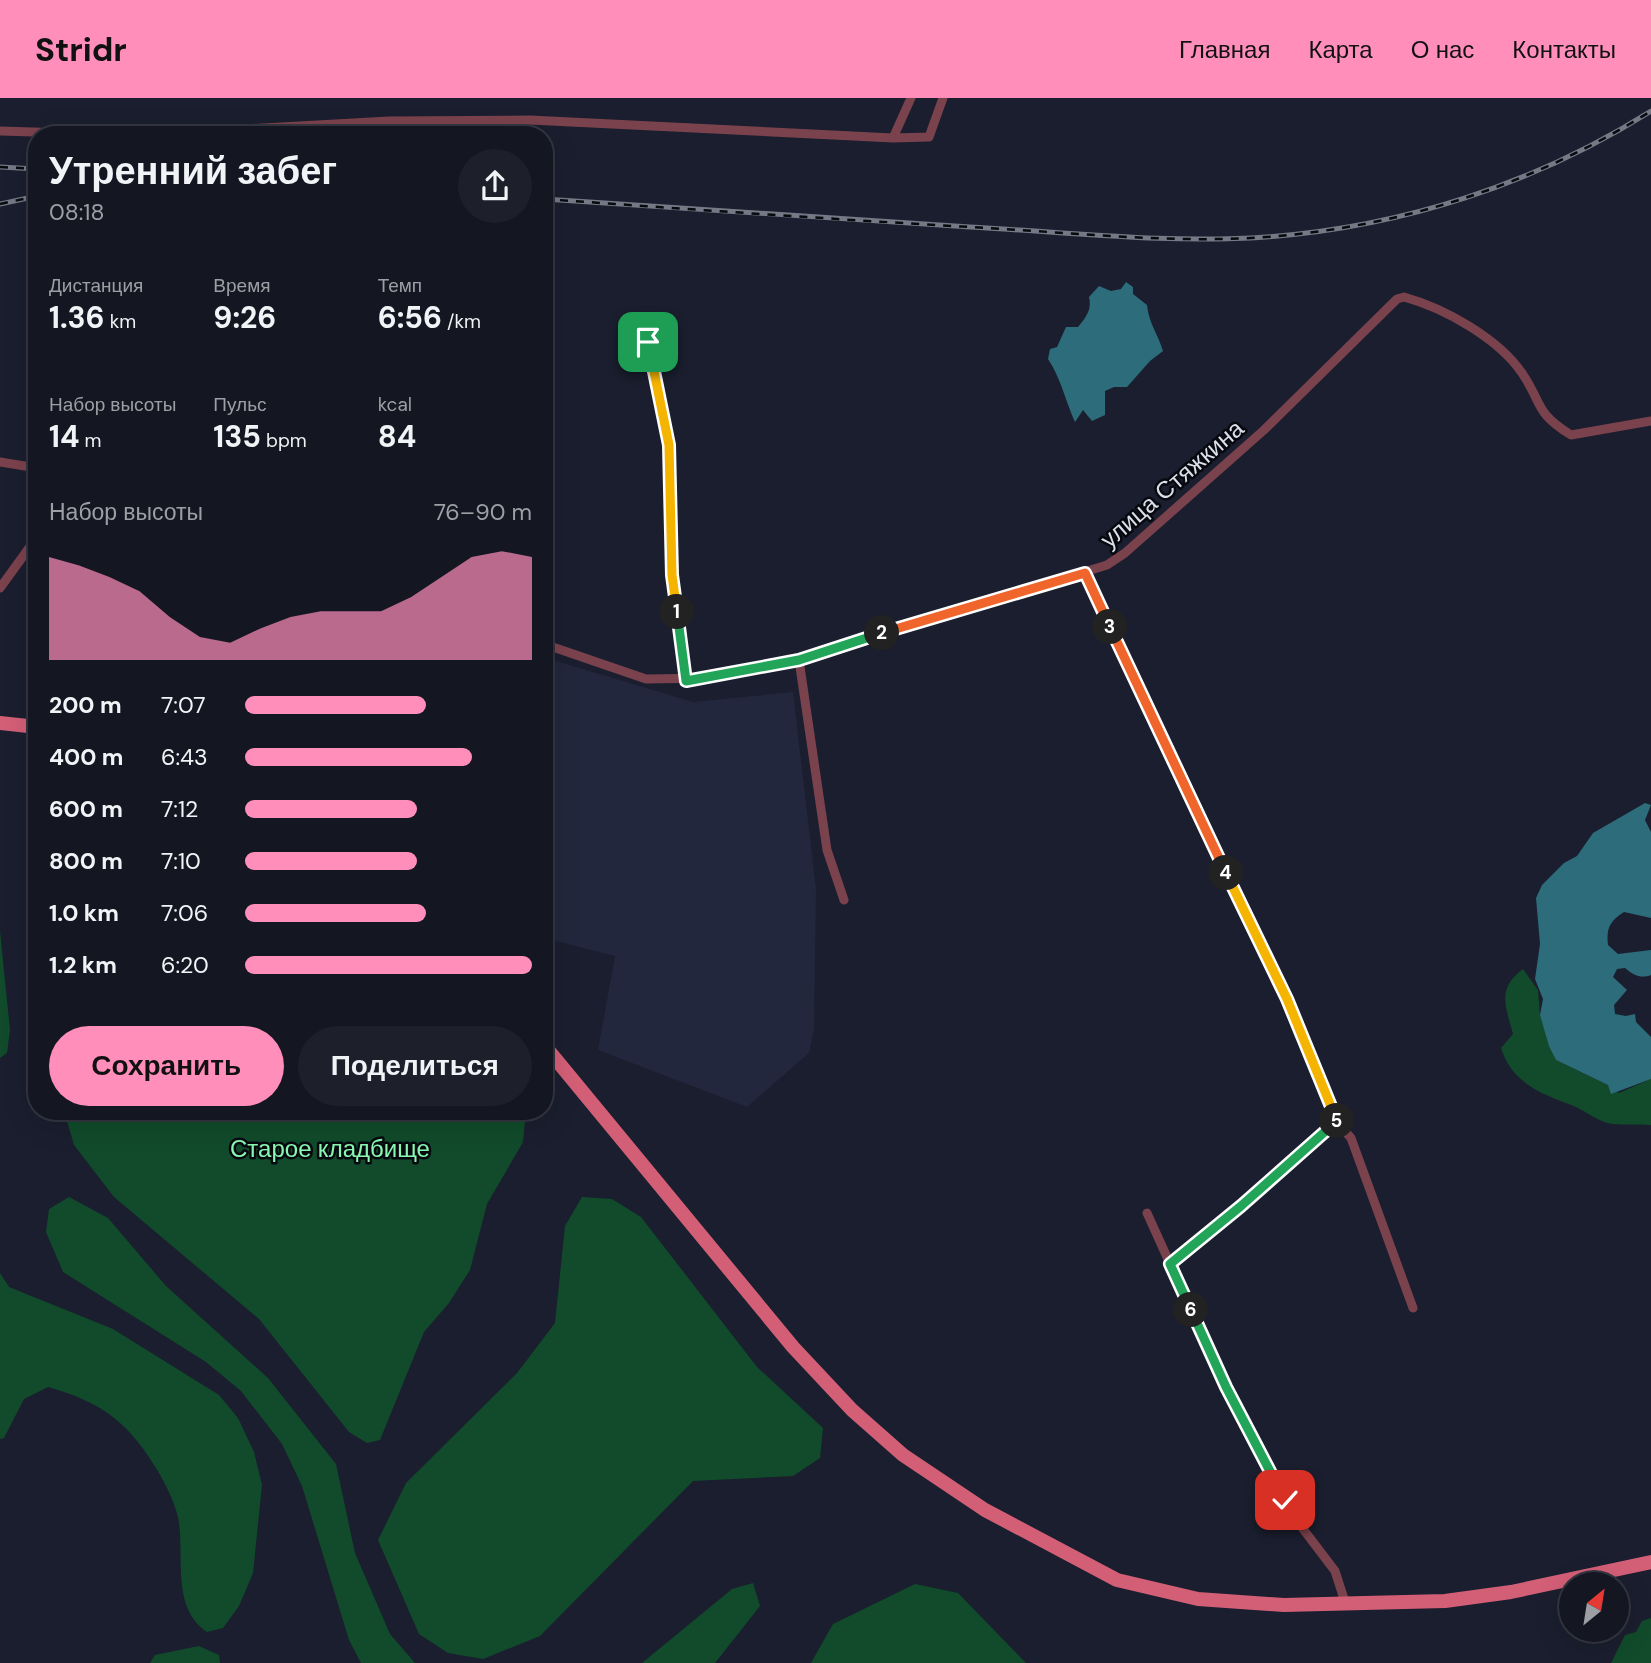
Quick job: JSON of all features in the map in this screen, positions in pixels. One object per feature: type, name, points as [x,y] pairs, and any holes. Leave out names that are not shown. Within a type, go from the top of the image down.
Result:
[{"type":"main road","points":[[0,723],[28,726]]},
{"type":"main road","points":[[553,1056],[793,1347],[852,1410],[903,1455],[985,1510],[1117,1580],[1198,1599],[1284,1605],[1445,1601],[1651,1562]]},
{"type":"street","points":[[893,138],[911,98]]},
{"type":"street","points":[[298,126],[389,121],[530,120],[893,138],[929,137],[943,98]]},
{"type":"street","points":[[0,131],[28,132]]},
{"type":"street","name":"улица Стяжкина","points":[[553,647],[646,679],[686,681],[799,660],[1107,565],[1125,553],[1264,430],[1397,299],[1404,297],[1443,313],[1509,357],[1523,374],[1540,411],[1571,435],[1651,421]]},
{"type":"street","points":[[649,338],[657,396],[669,445],[672,575],[686,681]]},
{"type":"street","points":[[0,462],[28,467]]},
{"type":"street","points":[[0,588],[28,549]]},
{"type":"street","points":[[1085,573],[1262,944],[1337,1122],[1351,1138],[1413,1308]]},
{"type":"street","points":[[799,660],[827,850],[844,900]]},
{"type":"street","points":[[1170,1264],[1337,1122]]},
{"type":"street","points":[[1147,1213],[1226,1387],[1297,1521],[1335,1572],[1345,1602]]},
{"type":"shaded area","points":[[1126,282],[1133,287],[1133,294],[1147,305],[1163,351],[1150,361],[1127,387],[1114,387],[1105,391],[1105,415],[1092,421],[1083,410],[1075,422],[1048,359],[1050,349],[1057,347],[1066,327],[1078,327],[1086,317],[1089,297],[1099,286],[1111,291],[1121,289]]},
{"type":"shaded area","points":[[553,660],[693,702],[793,692],[816,889],[814,1029],[809,1053],[747,1107],[598,1050],[615,956],[553,940],[553,726],[555,727]]},
{"type":"shaded area","points":[[1645,803],[1651,805],[1645,820],[1651,832],[1651,918],[1624,912],[1608,929],[1608,945],[1618,954],[1651,950],[1651,975],[1637,976],[1625,968],[1617,969],[1613,977],[1627,990],[1614,1005],[1615,1014],[1635,1014],[1636,1022],[1651,1037],[1651,1079],[1611,1094],[1608,1085],[1556,1060],[1549,1046],[1540,1015],[1543,999],[1535,979],[1540,944],[1536,898],[1542,885],[1564,863],[1577,856],[1593,833]]},
{"type":"green space","points":[[0,931],[10,1030],[7,1053],[0,1058]]},
{"type":"green space","points":[[1523,969],[1538,990],[1540,1015],[1556,1060],[1619,1093],[1651,1079],[1651,1125],[1602,1121],[1539,1092],[1512,1070],[1501,1048],[1513,1034],[1505,999],[1509,984]]},
{"type":"green space","name":"Старое кладбище","points":[[67,1120],[525,1120],[523,1142],[487,1204],[470,1270],[449,1303],[424,1332],[380,1440],[367,1443],[349,1432],[259,1319],[114,1197],[74,1145]]},
{"type":"green space","points":[[69,1197],[108,1218],[166,1286],[268,1378],[336,1464],[355,1553],[390,1634],[415,1663],[361,1663],[349,1640],[302,1486],[282,1444],[241,1391],[206,1362],[63,1272],[46,1232],[49,1209]]},
{"type":"green space","points":[[582,1197],[612,1199],[641,1217],[757,1367],[823,1428],[820,1458],[793,1476],[693,1481],[540,1636],[483,1659],[448,1653],[419,1634],[378,1540],[406,1483],[517,1373],[555,1323],[565,1226]]},
{"type":"green space","points":[[0,1273],[9,1287],[113,1329],[219,1395],[238,1418],[254,1452],[262,1485],[253,1573],[239,1606],[223,1628],[207,1632],[196,1622],[189,1610],[184,1597],[179,1523],[174,1504],[148,1456],[113,1417],[85,1400],[48,1387],[24,1399],[4,1438],[0,1439]]},
{"type":"green space","points":[[753,1583],[760,1606],[715,1663],[642,1663],[732,1589]]},
{"type":"green space","points":[[915,1584],[958,1593],[1026,1663],[811,1663],[833,1624]]},
{"type":"green space","points":[[1651,1618],[1651,1663],[1611,1663],[1622,1642],[1629,1642],[1629,1634],[1636,1632],[1642,1621]]},
{"type":"green space","points":[[199,1646],[219,1655],[220,1663],[150,1663],[155,1655]]},
{"type":"railway","points":[[553,200],[1118,237],[1266,237],[1367,223],[1466,198],[1561,160],[1651,111]]},
{"type":"railway","points":[[0,167],[28,169]]},
{"type":"railway","points":[[0,204],[28,198]]},
{"type":"route","points":[[648,342],[669,445],[672,575],[686,681],[799,660],[842,644],[1085,573],[1262,944],[1337,1122],[1170,1264],[1226,1387],[1285,1500]]}]
